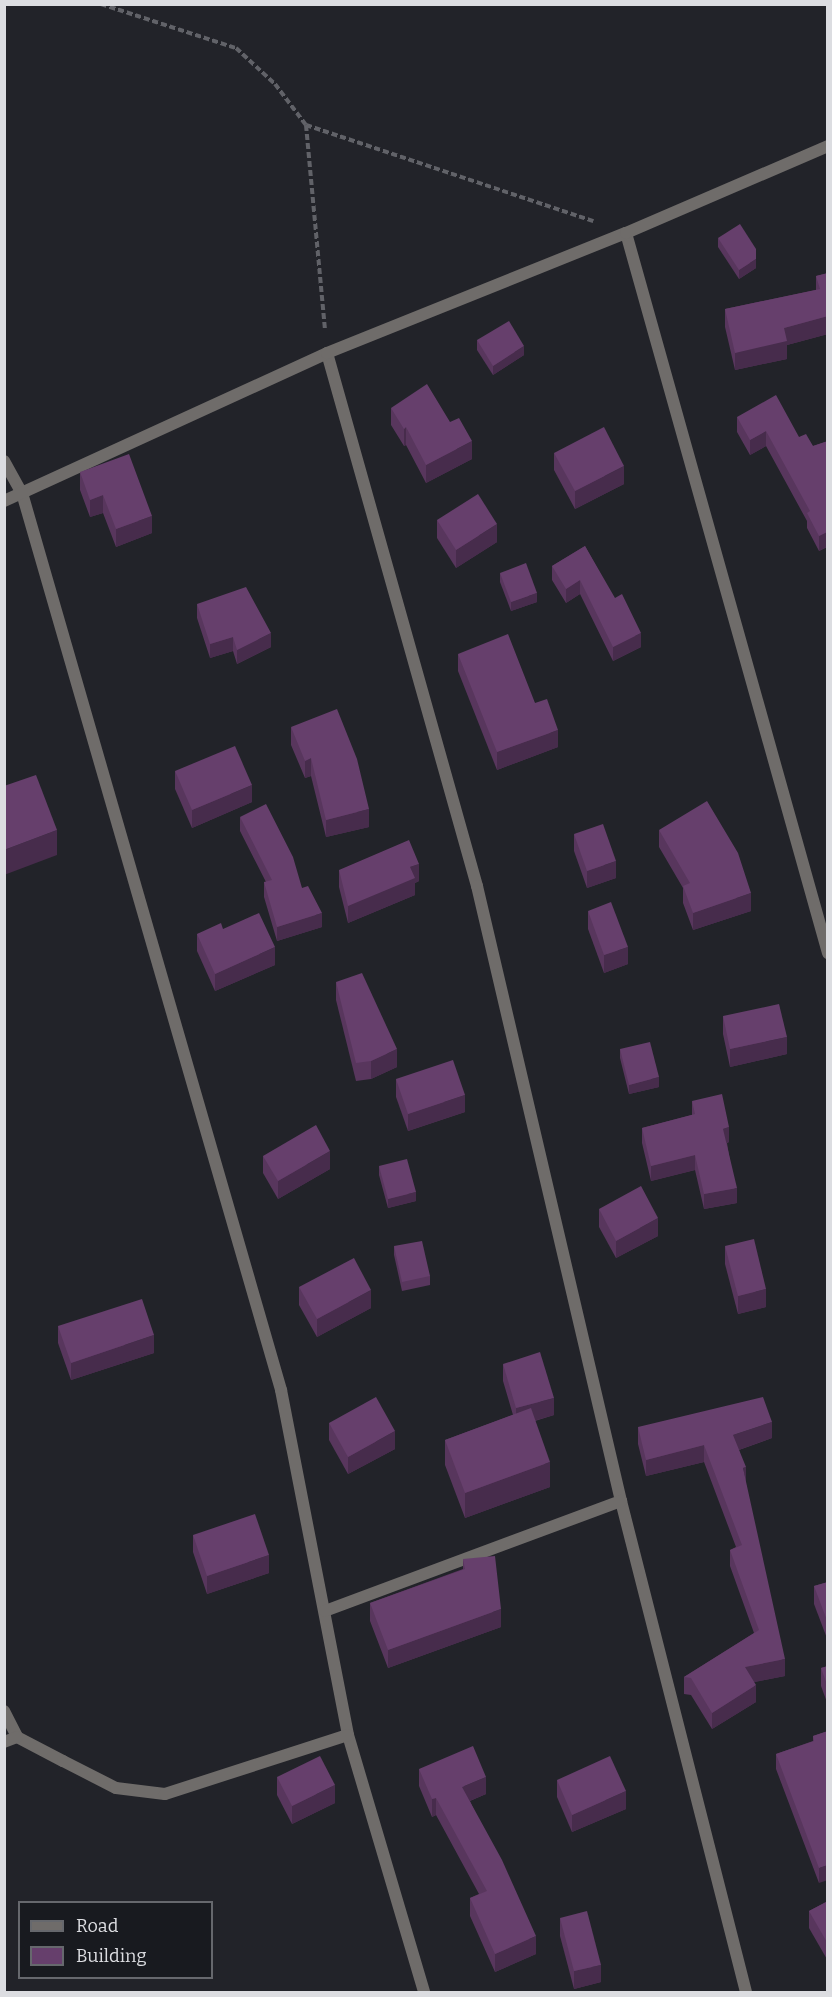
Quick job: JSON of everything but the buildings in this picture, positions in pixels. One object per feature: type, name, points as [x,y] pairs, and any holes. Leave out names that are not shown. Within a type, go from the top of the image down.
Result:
[{"type":"street","points":[[4,501],[327,353],[626,233],[828,146]]},
{"type":"street","points":[[626,233],[828,953]]},
{"type":"street","points":[[327,353],[477,886],[621,1501],[746,1992]]},
{"type":"street","points":[[4,461],[22,492],[281,1390],[348,1735],[424,1992]]},
{"type":"street","points":[[325,1611],[621,1501]]},
{"type":"street","points":[[4,1711],[17,1737],[116,1788],[165,1794],[348,1735]]},
{"type":"street","points":[[4,1742],[17,1737]]},
{"type":"path","points":[[101,4],[236,48],[275,84],[306,124],[327,353]]},
{"type":"path","points":[[306,124],[501,188],[626,233]]}]
